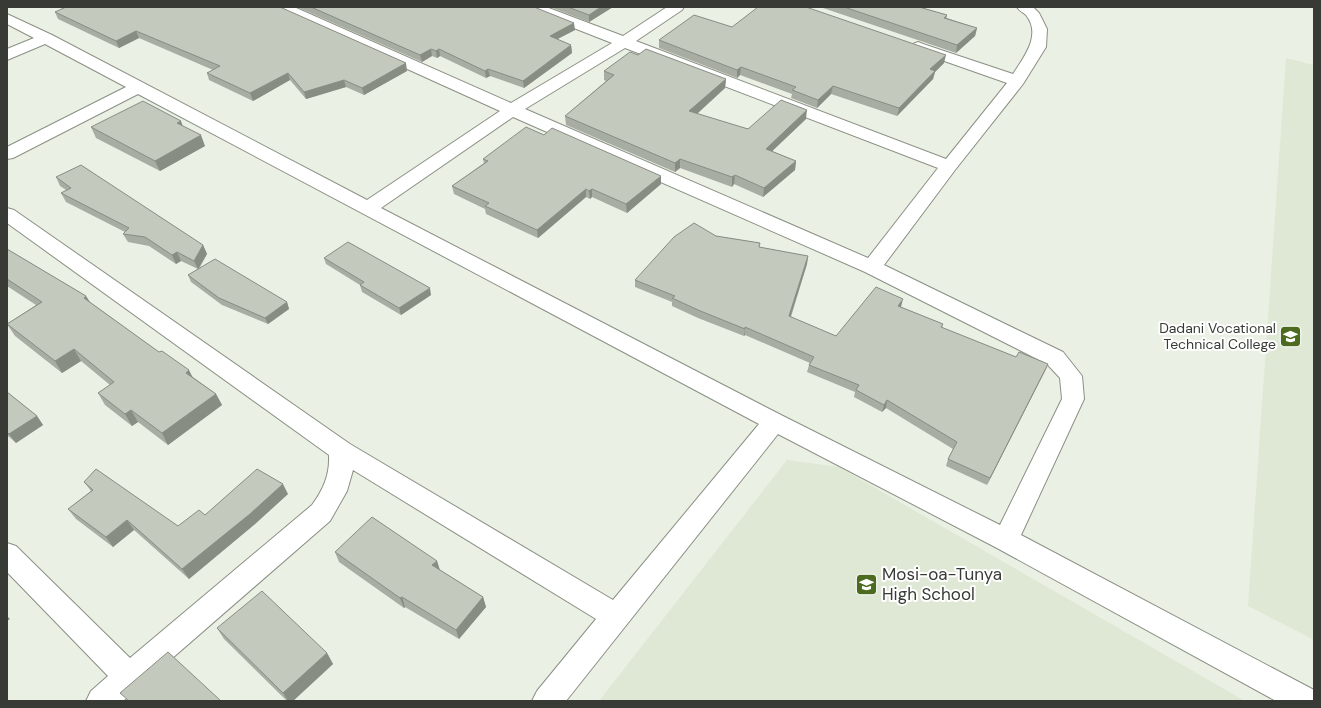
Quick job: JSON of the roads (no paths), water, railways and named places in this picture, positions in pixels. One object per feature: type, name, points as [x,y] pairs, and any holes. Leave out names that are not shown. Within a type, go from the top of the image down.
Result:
[{"type":"street","points":[[282,7],[512,110],[872,267],[1056,358],[1071,376],[1073,399],[1006,540]]},
{"type":"street","points":[[533,7],[949,166]]},
{"type":"street","points":[[367,209],[512,110],[624,42],[677,7]]},
{"type":"street","points":[[872,267],[949,166],[1017,81],[1038,47],[1040,29],[1032,13],[1024,7]]},
{"type":"street","points":[[7,18],[367,209],[775,422],[1006,540],[1305,701]]},
{"type":"street","points":[[7,55],[47,38]]},
{"type":"street","points":[[905,42],[1017,81]]},
{"type":"street","points":[[7,154],[139,88]]},
{"type":"street","points":[[7,214],[341,451],[617,617]]},
{"type":"street","points":[[547,701],[775,422]]},
{"type":"street","points":[[101,701],[321,514],[332,498],[339,481],[342,465],[341,451]]},
{"type":"street","points":[[7,554],[129,677]]},
{"type":"place","name":"Dadani Vocational Technical College","points":[[1291,336]]},
{"type":"place","name":"Mosi-oa-Tunya High School","points":[[866,584]]}]
